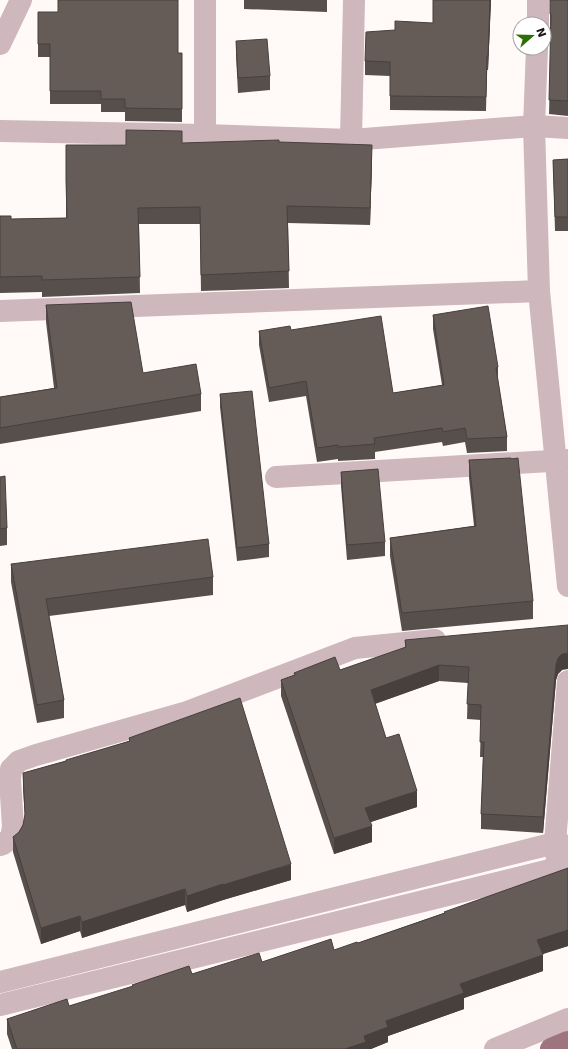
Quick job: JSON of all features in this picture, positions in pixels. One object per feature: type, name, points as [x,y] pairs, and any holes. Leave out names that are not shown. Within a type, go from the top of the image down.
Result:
[{"type":"highway","points":[[551,1049],[568,1042]]},
{"type":"street","points":[[0,44],[21,0]]},
{"type":"street","points":[[205,0],[205,135]]},
{"type":"street","points":[[351,140],[354,0]]},
{"type":"street","points":[[538,0],[538,16]]},
{"type":"street","points":[[537,56],[534,126],[539,291],[562,460],[568,586]]},
{"type":"street","points":[[0,130],[351,140],[534,126],[568,128]]},
{"type":"street","points":[[0,311],[539,291]]},
{"type":"street","points":[[276,477],[562,460]]},
{"type":"street","points":[[0,845],[11,838],[14,827],[10,779],[11,769],[19,761],[187,712],[355,648],[458,638]]},
{"type":"street","points":[[0,1005],[563,866],[562,844],[568,681]]},
{"type":"street","points":[[0,982],[562,844]]},
{"type":"street","points":[[495,1049],[568,1019]]},
{"type":"building","points":[[58,0],[178,0],[178,53],[182,53],[182,109],[125,108],[125,99],[101,99],[101,91],[50,91],[50,44],[38,44],[38,12],[58,12]]},
{"type":"building","points":[[433,0],[490,0],[486,97],[390,96],[390,62],[365,61],[366,32],[395,30],[395,21],[433,23]]},
{"type":"building","points":[[550,0],[568,0],[568,101],[549,100],[550,56],[552,56],[552,16],[550,14]]},
{"type":"building","points":[[267,39],[270,76],[238,78],[236,41]]},
{"type":"building","points":[[126,130],[182,131],[182,143],[279,140],[279,142],[372,145],[370,208],[287,206],[289,271],[201,275],[200,207],[138,208],[140,277],[42,280],[42,276],[0,277],[0,216],[11,216],[11,219],[67,218],[66,145],[126,145]]},
{"type":"building","points":[[568,159],[568,217],[555,217],[553,160]]},
{"type":"building","points":[[131,302],[143,373],[196,364],[201,394],[0,428],[0,397],[57,388],[46,305]]},
{"type":"building","points":[[488,306],[507,437],[467,439],[465,428],[443,432],[442,428],[374,438],[375,444],[338,447],[338,445],[317,448],[306,381],[269,388],[259,331],[290,326],[291,330],[381,316],[393,393],[444,385],[433,315]]},
{"type":"building","points":[[252,391],[269,544],[237,548],[220,394]]},
{"type":"building","points":[[518,458],[533,601],[402,613],[390,538],[476,526],[469,460]]},
{"type":"building","points":[[378,469],[385,542],[347,545],[341,472]]},
{"type":"building","points":[[5,476],[7,528],[0,529],[0,477]]},
{"type":"building","points":[[208,539],[213,577],[46,599],[64,700],[37,705],[11,564]]},
{"type":"building","points":[[568,625],[568,653],[562,654],[558,658],[556,664],[543,817],[481,814],[484,742],[480,742],[481,705],[467,704],[469,667],[439,665],[371,690],[386,738],[399,734],[417,791],[365,808],[372,826],[334,838],[281,680],[295,675],[294,673],[335,657],[340,670],[406,647],[405,640]]},
{"type":"building","points":[[240,698],[291,864],[187,896],[185,889],[82,922],[80,916],[41,928],[13,837],[19,832],[23,825],[25,814],[23,773],[130,741],[129,738]]},
{"type":"building","points":[[568,868],[568,930],[537,940],[543,955],[460,984],[464,993],[386,1021],[388,1027],[364,1036],[366,1042],[345,1049],[17,1049],[7,1019],[67,999],[69,1006],[133,986],[132,985],[189,966],[192,974],[259,953],[262,962],[331,939],[334,950],[445,913],[444,912]]}]
